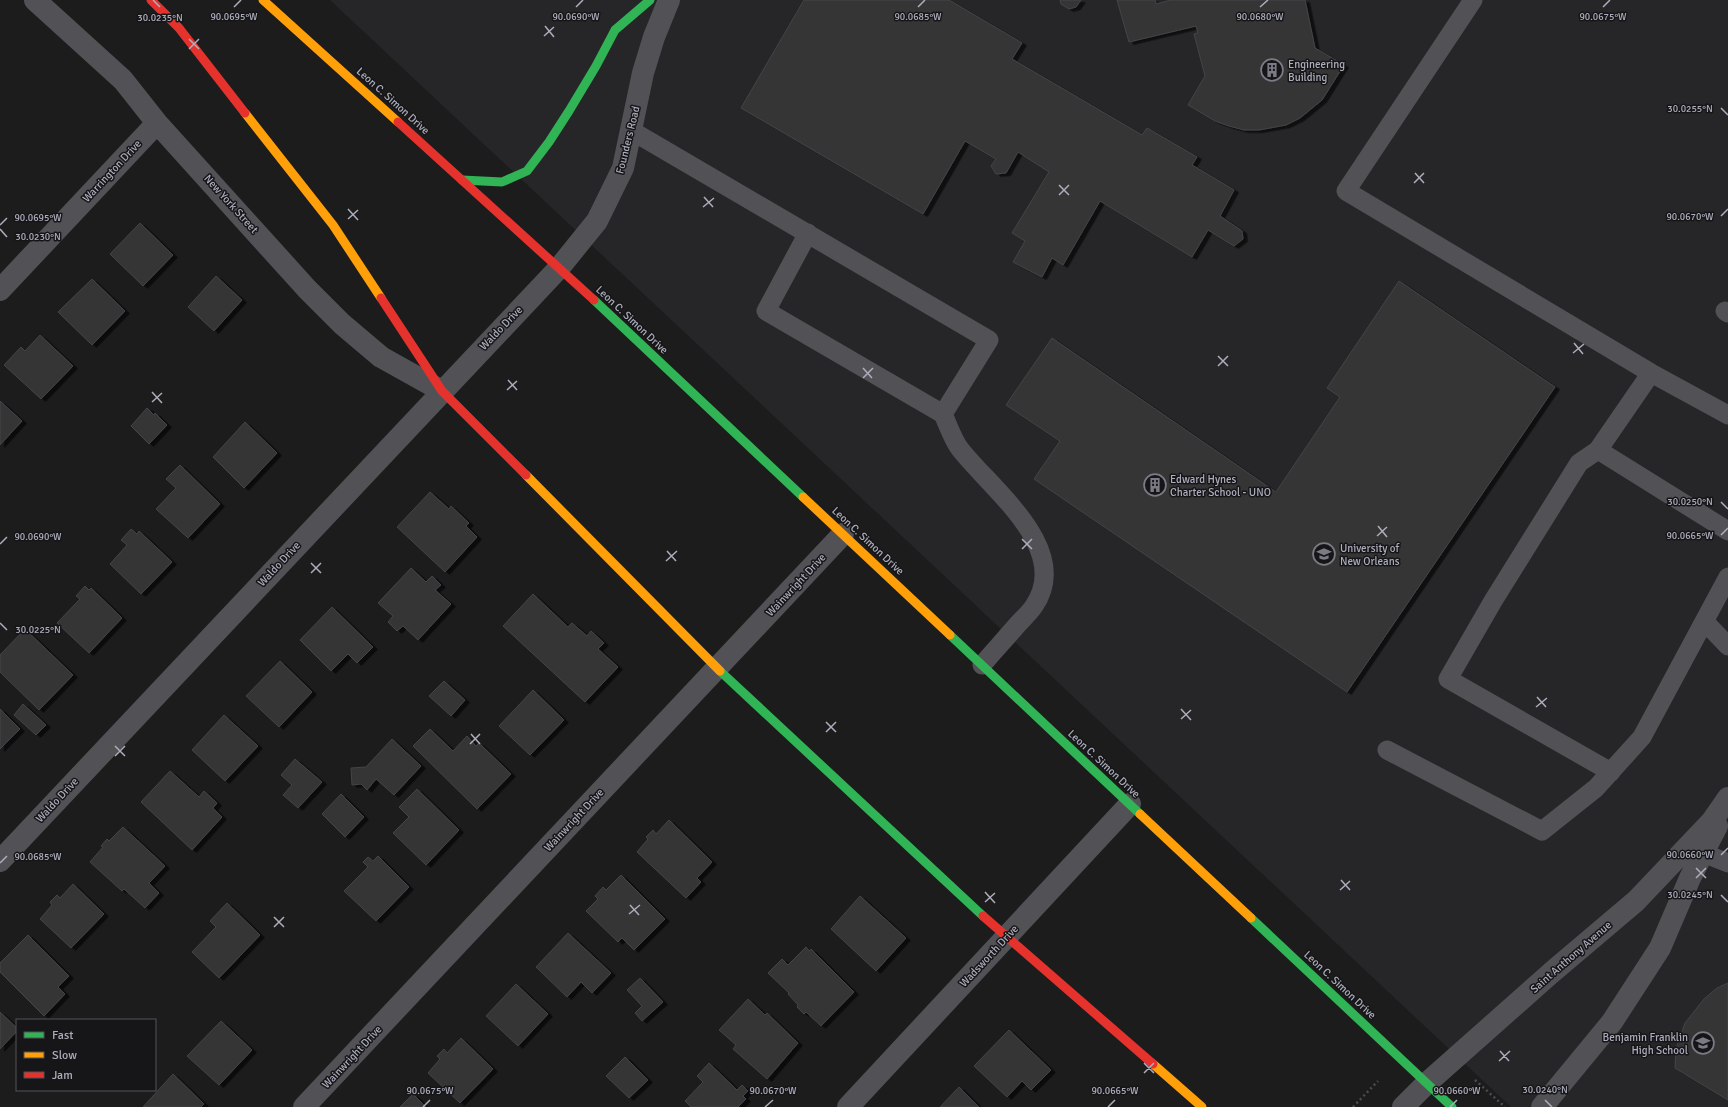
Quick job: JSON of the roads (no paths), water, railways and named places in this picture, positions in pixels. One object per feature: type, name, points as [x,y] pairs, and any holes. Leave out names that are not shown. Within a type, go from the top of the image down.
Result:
[{"type":"main road","points":[[151,0],[178,28],[333,225],[442,391],[616,564],[717,668],[1006,938],[1202,1107]]},
{"type":"main road","name":"Leon C. Simon Drive","points":[[262,0],[559,268],[1452,1107]]},
{"type":"main road","points":[[462,180],[502,182],[527,171],[549,142],[569,110],[596,66],[615,30],[650,0]]},
{"type":"street","name":"New York Street","points":[[35,0],[123,80],[157,123],[307,289],[342,324],[381,357],[442,391]]},
{"type":"street","name":"Founders Road","points":[[559,268],[597,221],[622,168],[632,131],[643,73],[654,37],[669,0]]},
{"type":"street","name":"Warrington Drive","points":[[0,290],[157,123]]},
{"type":"street","name":"Waldo Drive","points":[[0,862],[559,268]]},
{"type":"street","name":"Wainwright Drive","points":[[304,1107],[843,534]]},
{"type":"street","name":"Saint Anthony Avenue","points":[[1403,1107],[1427,1083],[1636,901],[1712,821],[1728,798]]},
{"type":"street","name":"Wadsworth Drive","points":[[848,1107],[1130,804]]},
{"type":"street","points":[[1542,1107],[1612,1022],[1660,948],[1690,878],[1728,804]]},
{"type":"lane","points":[[1473,0],[1346,191],[1651,372],[1728,415]]},
{"type":"lane","points":[[632,131],[989,340],[943,414]]},
{"type":"lane","points":[[808,233],[766,311],[943,414],[959,448],[1010,504],[1035,539],[1045,563],[1045,576],[1042,591],[1035,606],[982,665]]},
{"type":"lane","points":[[1611,772],[1448,680],[1509,575],[1579,463],[1598,450],[1651,372]]},
{"type":"lane","points":[[1598,450],[1728,531]]},
{"type":"lane","points":[[1387,750],[1542,831],[1596,788],[1642,737],[1728,577]]},
{"type":"lane","points":[[1705,622],[1728,646]]},
{"type":"lane","points":[[1703,853],[1728,863]]},
{"type":"place","name":"Engineering Building","points":[[1272,70]]},
{"type":"place","name":"Edward Hynes Charter School - UNO","points":[[1155,485]]},
{"type":"place","name":"University of New Orleans","points":[[1324,554]]},
{"type":"place","name":"Benjamin Franklin High School","points":[[1703,1043]]}]
